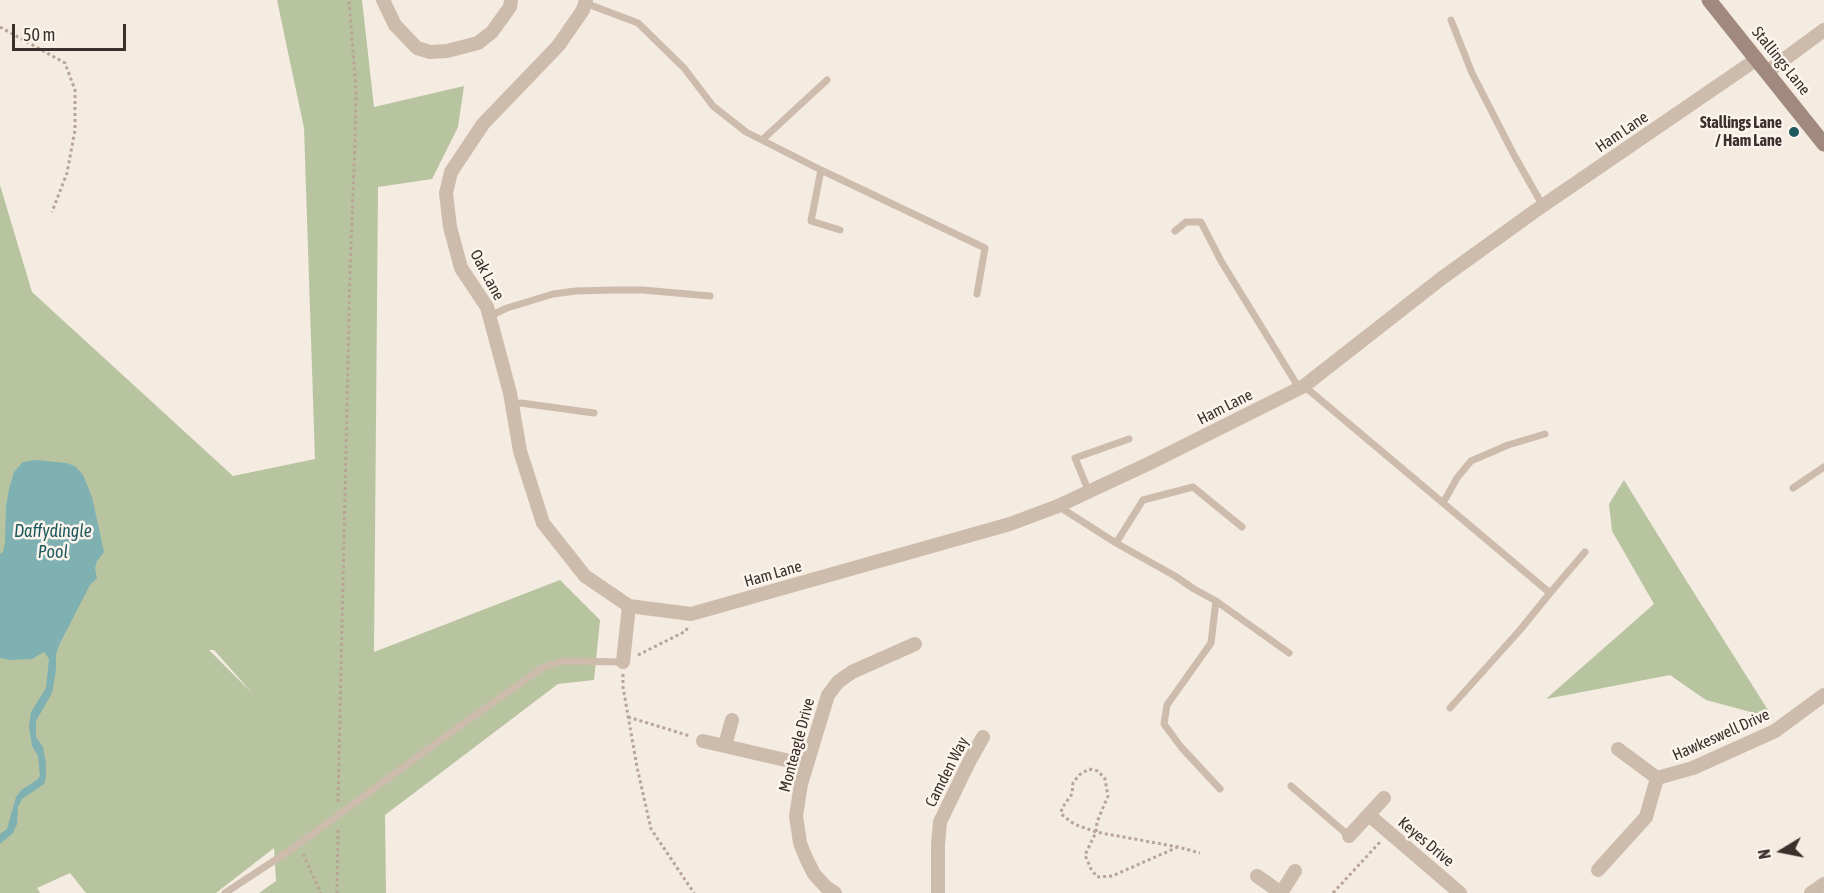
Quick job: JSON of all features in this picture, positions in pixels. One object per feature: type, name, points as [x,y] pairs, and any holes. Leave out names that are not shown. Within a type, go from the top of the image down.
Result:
[{"type":"main road","name":"Stallings Lane","points":[[1709,0],[1824,144]]},
{"type":"street","points":[[383,0],[395,25],[417,48],[430,52],[447,51],[478,43],[492,32],[510,7],[511,0]]},
{"type":"street","name":"Oak Lane","points":[[586,2],[558,46],[483,124],[452,172],[446,194],[450,227],[461,268],[487,307],[490,316],[512,404],[520,451],[543,524],[585,576],[629,606]]},
{"type":"street","points":[[1767,72],[1824,30]]},
{"type":"street","name":"Ham Lane","points":[[629,606],[691,614],[1010,524],[1058,506],[1150,463],[1302,387],[1442,278],[1757,59]]},
{"type":"street","points":[[623,662],[629,606]]},
{"type":"street","name":"Monteagle Drive","points":[[835,893],[814,874],[800,843],[796,816],[801,784],[828,695],[838,682],[852,672],[915,644]]},
{"type":"street","name":"Hawkeswell Drive","points":[[1657,778],[1693,768],[1775,731],[1824,695]]},
{"type":"street","points":[[725,745],[732,720]]},
{"type":"street","name":"Camden Way","points":[[938,893],[940,822],[983,737]]},
{"type":"street","points":[[704,741],[807,765]]},
{"type":"street","name":"Hawkeswell Drive","points":[[1618,749],[1657,778]]},
{"type":"street","name":"Hawkeswell Drive","points":[[1598,870],[1646,817],[1657,778]]},
{"type":"street","points":[[1349,836],[1370,816],[1384,798]]},
{"type":"street","name":"Keyes Drive","points":[[1370,816],[1460,893]]},
{"type":"street","points":[[1257,876],[1281,893],[1295,871]]},
{"type":"street","points":[[1811,893],[1824,884]]},
{"type":"lane","points":[[586,2],[638,23],[684,68],[713,106],[746,132],[821,171],[985,248],[977,294]]},
{"type":"lane","points":[[1451,20],[1472,73],[1543,206]]},
{"type":"lane","points":[[762,140],[827,80]]},
{"type":"lane","points":[[821,171],[811,221],[840,230]]},
{"type":"lane","points":[[1175,231],[1186,222],[1201,222],[1221,261],[1302,387],[1550,593]]},
{"type":"lane","points":[[490,316],[507,308],[553,294],[576,291],[633,290],[710,296]]},
{"type":"lane","points":[[512,404],[521,403],[594,413]]},
{"type":"lane","points":[[1443,503],[1457,478],[1471,461],[1508,445],[1545,434]]},
{"type":"lane","points":[[1089,492],[1075,458],[1129,439]]},
{"type":"lane","points":[[1793,488],[1824,467]]},
{"type":"lane","points":[[1116,543],[1143,500],[1193,487],[1242,526]]},
{"type":"lane","points":[[1058,506],[1116,543],[1216,601],[1289,653]]},
{"type":"lane","points":[[1449,708],[1520,630],[1585,552]]},
{"type":"lane","points":[[1216,601],[1211,643],[1167,705],[1164,724],[1181,747],[1220,789]]},
{"type":"lane","points":[[225,893],[292,849],[542,668],[562,661],[623,662]]},
{"type":"lane","points":[[1291,786],[1349,836]]},
{"type":"path","points":[[338,778],[350,273],[356,142],[356,90],[349,0]]},
{"type":"path","points":[[0,27],[65,63],[75,90],[75,130],[67,173],[52,212]]},
{"type":"path","points":[[691,614],[686,631],[623,662],[623,687],[651,829],[694,893]]},
{"type":"path","points":[[628,717],[704,741]]},
{"type":"path","points":[[1178,847],[1112,876],[1097,877],[1090,869],[1085,855],[1096,832],[1097,822],[1108,796],[1105,779],[1098,771],[1089,769],[1073,783],[1072,794],[1062,808],[1061,814],[1074,824],[1096,832],[1178,847],[1200,853]]},
{"type":"path","points":[[1333,893],[1389,832]]},
{"type":"path","points":[[337,893],[338,837]]},
{"type":"path","points":[[292,849],[303,854],[321,893]]},
{"type":"green space","points":[[277,0],[362,0],[374,107],[464,86],[458,127],[432,179],[378,187],[374,652],[560,580],[600,620],[594,680],[558,684],[385,815],[386,893],[259,893],[276,881],[274,848],[216,893],[86,893],[70,873],[37,888],[40,893],[0,893],[0,185],[32,292],[233,476],[315,459],[304,128]],"holes":[[[209,650],[214,650],[253,694]]]},
{"type":"green space","points":[[1624,480],[1773,718],[1706,700],[1670,675],[1546,699],[1654,604],[1612,531],[1609,504]]},
{"type":"water","name":"Daffydingle Pool","points":[[35,460],[66,463],[75,466],[83,475],[92,497],[104,552],[95,568],[97,578],[90,585],[59,645],[52,693],[36,721],[36,737],[43,747],[46,764],[44,784],[22,799],[18,807],[17,824],[13,833],[0,844],[0,834],[7,829],[16,797],[21,790],[40,776],[38,756],[32,746],[29,726],[31,712],[46,688],[49,659],[44,652],[32,659],[0,658],[0,554],[3,552],[5,542],[9,489],[14,472],[23,462]]},
{"type":"place","name":"Stallings Lane / Ham Lane","points":[[1794,132]]}]
